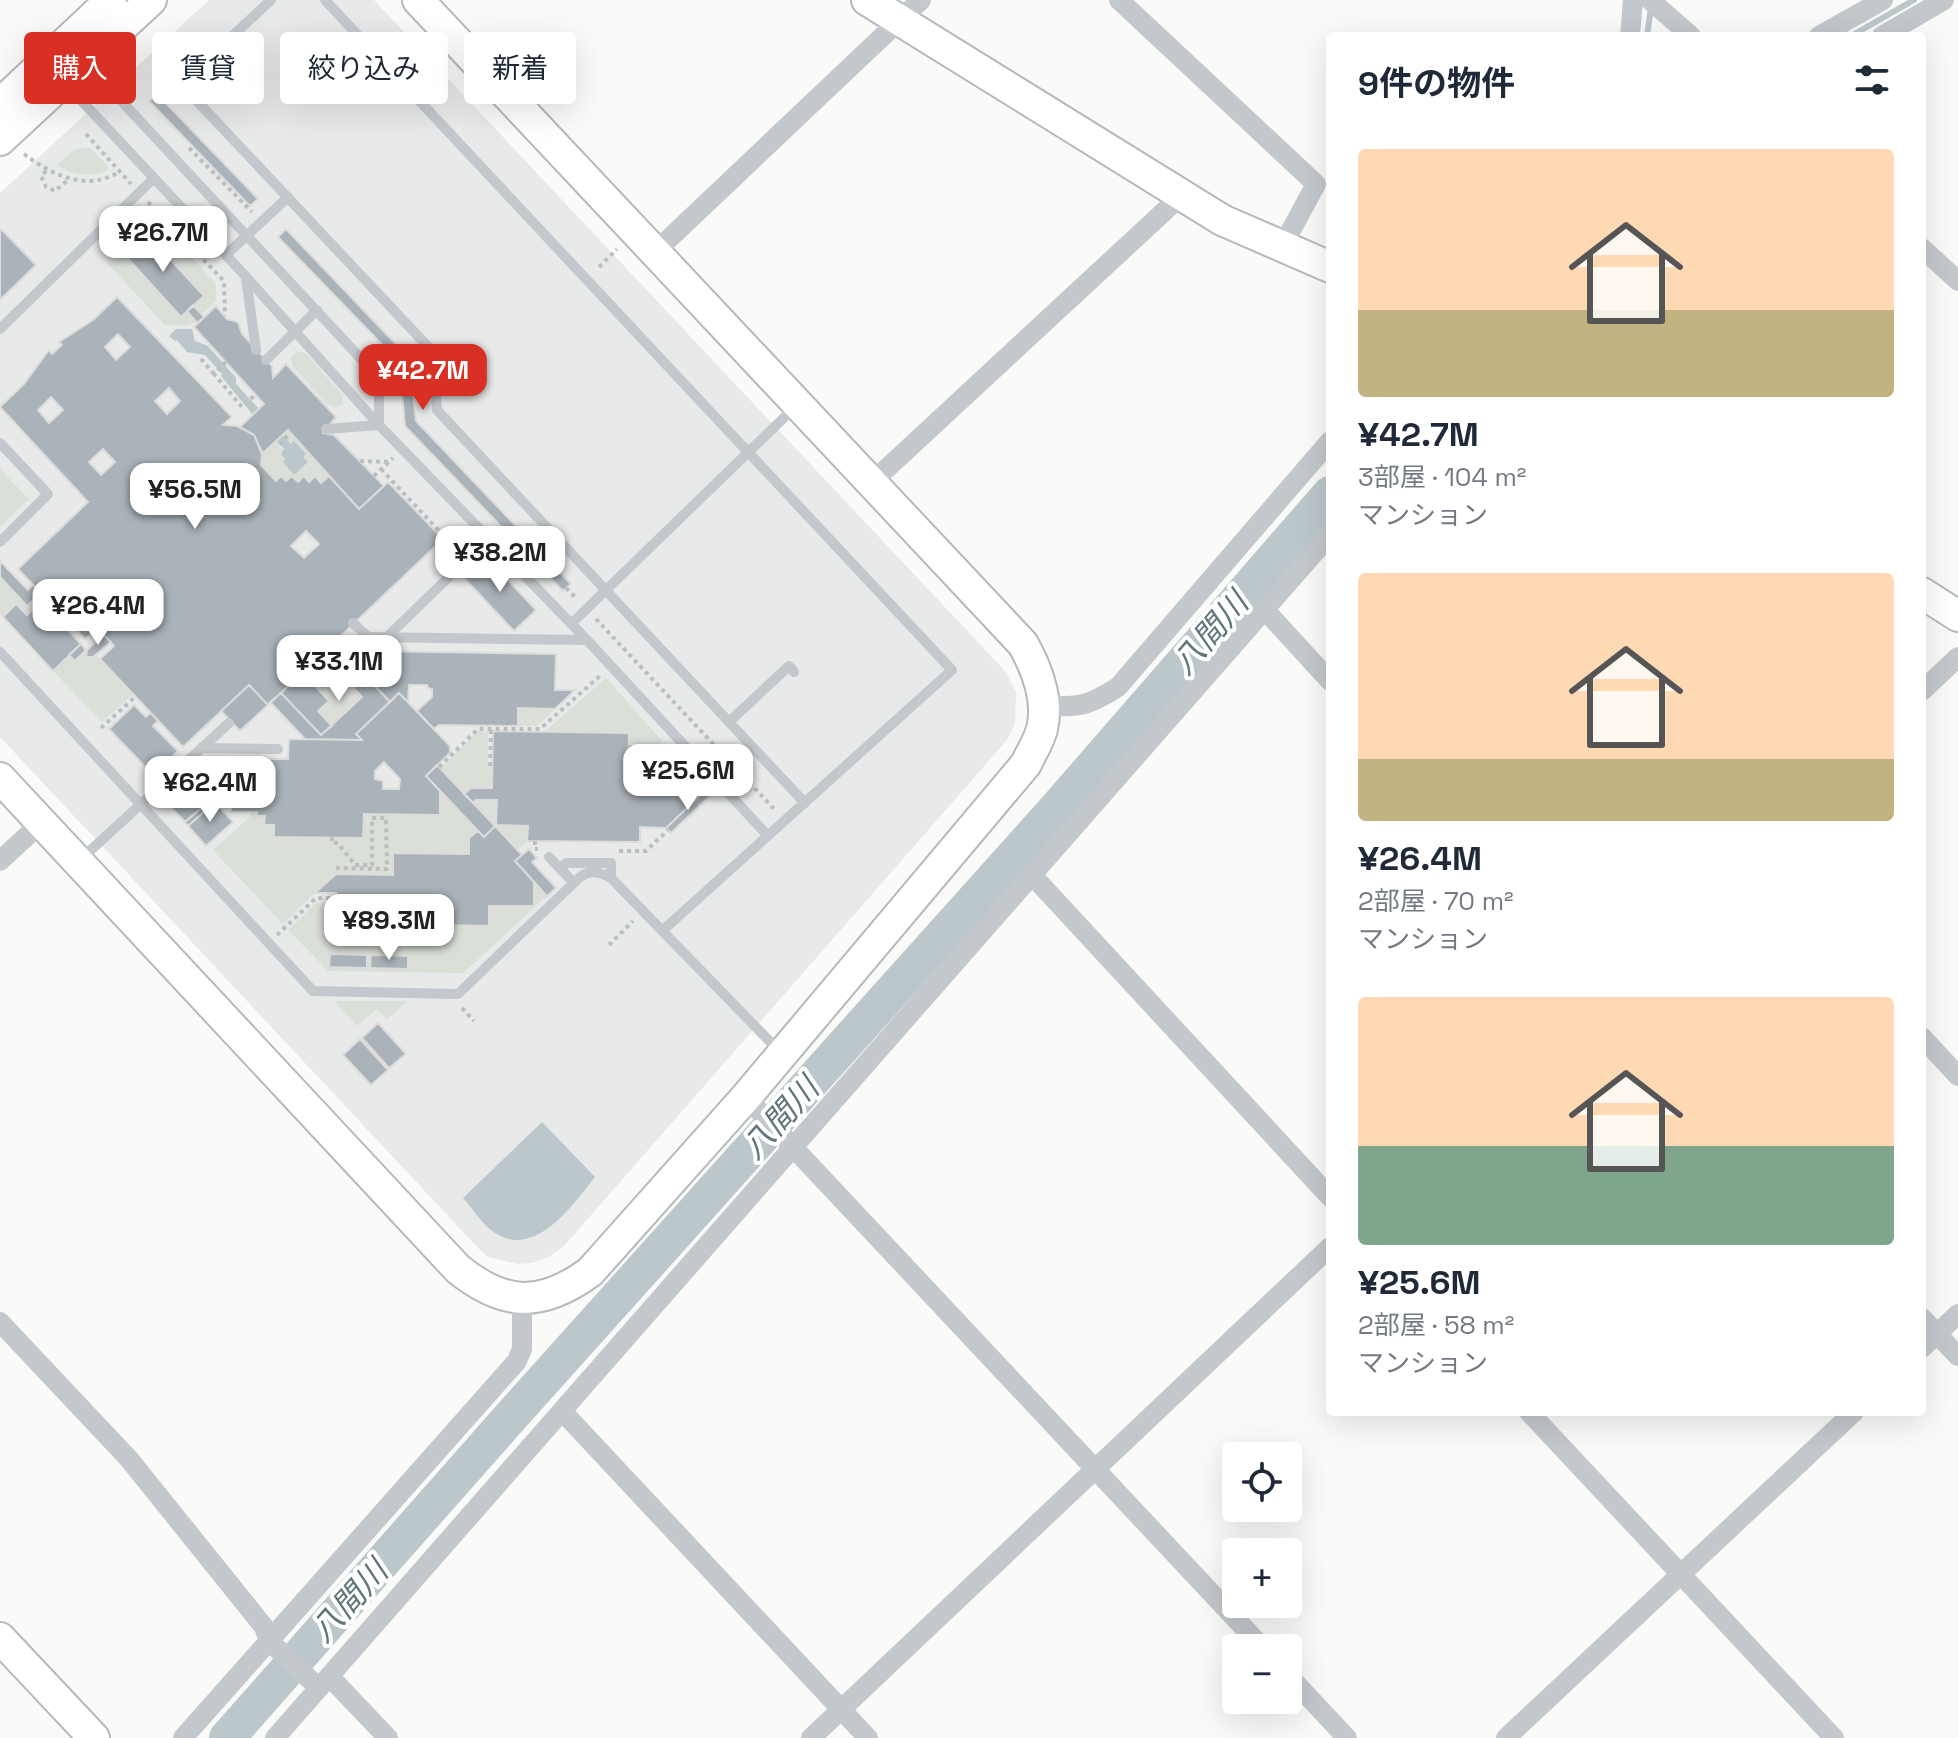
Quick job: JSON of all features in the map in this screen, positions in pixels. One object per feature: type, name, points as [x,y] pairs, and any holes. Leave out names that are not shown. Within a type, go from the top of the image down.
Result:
[{"type":"street","points":[[87,32],[111,0]]},
{"type":"street","points":[[106,32],[151,0]]},
{"type":"street","points":[[0,778],[458,1269],[477,1285],[495,1294],[522,1299],[547,1296],[570,1287],[590,1272],[751,1102],[781,1053],[1026,764],[1042,729],[1042,706],[1038,670],[1023,644],[418,0]]},
{"type":"street","points":[[867,0],[911,10],[1222,220],[1326,265]]},
{"type":"street","points":[[1119,0],[1316,184],[1282,247]]},
{"type":"street","points":[[1630,32],[1633,0]]},
{"type":"street","points":[[1650,0],[1686,32]]},
{"type":"street","points":[[1826,32],[1883,0]]},
{"type":"street","points":[[1889,32],[1944,0]]},
{"type":"street","points":[[656,251],[911,10]]},
{"type":"street","points":[[0,104],[24,88]]},
{"type":"street","points":[[12,147],[38,104]]},
{"type":"street","points":[[870,484],[1183,194]]},
{"type":"street","points":[[1926,252],[1958,281]]},
{"type":"street","points":[[1042,706],[1094,703],[1118,687],[1326,446]]},
{"type":"street","points":[[275,1738],[791,1145],[1326,540]]},
{"type":"street","points":[[1926,596],[1958,616]]},
{"type":"street","points":[[1265,610],[1326,677]]},
{"type":"street","points":[[1926,687],[1958,657]]},
{"type":"street","points":[[0,861],[42,822]]},
{"type":"street","points":[[1031,874],[1326,1193]]},
{"type":"street","points":[[1926,1041],[1958,1076]]},
{"type":"street","points":[[751,1102],[1250,1634]]},
{"type":"street","points":[[811,1738],[1326,1251]]},
{"type":"street","points":[[183,1738],[517,1361],[522,1349],[522,1299]]},
{"type":"street","points":[[1958,1314],[1929,1341],[1958,1356]]},
{"type":"street","points":[[0,1322],[129,1459],[264,1627],[269,1641],[324,1681],[388,1738]]},
{"type":"street","points":[[562,1411],[868,1738]]},
{"type":"street","points":[[1533,1416],[1834,1738]]},
{"type":"street","points":[[1506,1738],[1850,1416]]},
{"type":"street","points":[[0,1638],[94,1738]]},
{"type":"street","points":[[1302,1690],[1347,1738]]},
{"type":"lane","points":[[271,0],[181,84],[433,352],[437,410],[805,803]]},
{"type":"lane","points":[[325,0],[952,670],[662,931]]},
{"type":"lane","points":[[97,104],[153,179],[379,425],[587,640],[768,836]]},
{"type":"lane","points":[[110,104],[247,236],[379,378],[379,425]]},
{"type":"lane","points":[[0,329],[153,179]]},
{"type":"lane","points":[[226,255],[288,197]]},
{"type":"lane","points":[[246,278],[256,350]]},
{"type":"lane","points":[[266,360],[317,310]]},
{"type":"lane","points":[[571,624],[796,405]]},
{"type":"lane","points":[[326,429],[379,425]]},
{"type":"lane","points":[[0,443],[48,494],[0,542]]},
{"type":"lane","points":[[386,638],[489,538]]},
{"type":"lane","points":[[353,623],[368,637],[587,640]]},
{"type":"lane","points":[[0,652],[313,991],[458,994],[574,883],[587,872],[601,872],[611,878],[781,1053]]},
{"type":"lane","points":[[729,722],[789,666],[794,672]]},
{"type":"lane","points":[[78,862],[229,723]]},
{"type":"lane","points":[[201,748],[278,749]]},
{"type":"lane","points":[[631,750],[687,750]]},
{"type":"lane","points":[[549,857],[574,883]]},
{"type":"lane","points":[[561,869],[566,863],[611,863],[611,878]]},
{"type":"path","points":[[86,134],[132,185]]},
{"type":"path","points":[[186,145],[251,213],[257,207]]},
{"type":"path","points":[[12,147],[46,171],[68,180],[106,180],[119,172]]},
{"type":"path","points":[[46,171],[41,176],[46,187],[55,191],[68,180]]},
{"type":"path","points":[[146,200],[224,281],[225,316]]},
{"type":"path","points":[[599,267],[611,255]]},
{"type":"path","points":[[201,359],[216,371],[242,407],[255,395]]},
{"type":"path","points":[[216,371],[225,363]]},
{"type":"path","points":[[280,445],[290,432]]},
{"type":"path","points":[[374,476],[398,454]]},
{"type":"path","points":[[360,461],[388,462]]},
{"type":"path","points":[[381,469],[442,534]]},
{"type":"path","points":[[566,588],[578,601]]},
{"type":"path","points":[[591,615],[778,813]]},
{"type":"path","points":[[439,767],[478,729],[540,729],[602,674]]},
{"type":"path","points":[[101,728],[135,697]]},
{"type":"path","points":[[490,766],[491,729]]},
{"type":"path","points":[[332,837],[332,843],[338,843],[355,865],[372,865],[372,818],[386,818],[387,869],[332,868]]},
{"type":"path","points":[[270,944],[316,898],[336,898]]},
{"type":"path","points":[[609,945],[643,911]]},
{"type":"path","points":[[456,1002],[474,1021]]},
{"type":"shaded area","points":[[209,0],[374,0],[404,32],[280,32],[280,104],[448,104],[448,79],[464,96],[464,104],[472,104],[1005,671],[1016,692],[1015,724],[1007,740],[564,1246],[549,1257],[532,1263],[517,1264],[488,1257],[480,1250],[0,737],[0,193],[96,104],[136,104],[136,67],[152,53],[152,104],[264,104],[264,32],[174,32]]},
{"type":"shaded area","points":[[90,148],[108,166],[108,170],[82,175],[57,165],[75,149]]},
{"type":"shaded area","points":[[149,211],[216,284],[216,301],[202,314],[193,305],[204,296],[146,232],[143,234],[134,225]]},
{"type":"shaded area","points":[[118,240],[126,249],[122,253],[180,316],[187,311],[195,321],[189,326],[165,325],[108,264],[107,250]]},
{"type":"shaded area","points":[[176,329],[192,329],[195,341],[208,346],[259,409],[253,415],[205,355],[187,352],[169,336]]},
{"type":"shaded area","points":[[298,351],[306,354],[342,394],[343,403],[336,408],[328,405],[292,366],[291,357]]},
{"type":"shaded area","points":[[288,430],[283,436],[291,444],[294,441],[306,454],[303,457],[308,462],[294,475],[283,462],[285,459],[281,454],[284,449],[278,442],[274,443]]},
{"type":"shaded area","points":[[288,431],[329,476],[321,483],[315,476],[309,482],[304,476],[298,482],[292,476],[286,481],[281,476],[276,481],[261,465],[262,454],[277,442],[294,474],[307,463],[303,457],[305,454],[283,436]]},
{"type":"shaded area","points":[[0,469],[29,499],[0,527]]},
{"type":"shaded area","points":[[0,577],[27,606],[41,593],[46,597],[27,615],[16,604],[3,617],[0,614]]},
{"type":"shaded area","points":[[86,650],[86,657],[90,659],[96,655],[133,694],[102,722],[53,671],[69,655],[75,660]]},
{"type":"shaded area","points":[[335,668],[362,697],[332,726],[318,711],[328,701],[316,687]]},
{"type":"shaded area","points":[[606,678],[662,741],[659,744],[629,744],[628,733],[544,732]]},
{"type":"shaded area","points":[[518,708],[555,709],[537,726],[518,726]]},
{"type":"shaded area","points":[[479,731],[488,731],[488,767],[493,767],[492,788],[471,788],[464,794],[440,768]]},
{"type":"shaded area","points":[[679,760],[706,790],[691,804],[691,790],[670,789],[670,768]]},
{"type":"shaded area","points":[[440,791],[478,831],[469,838],[469,854],[315,893],[283,924],[213,850],[250,817],[250,812],[265,816],[265,825],[274,825],[274,837],[363,838],[364,814],[439,815]]},
{"type":"shaded area","points":[[476,800],[497,800],[496,825],[528,826],[527,841],[518,850],[473,803]]},
{"type":"shaded area","points":[[534,882],[547,896],[463,973],[328,971],[288,930],[316,903],[336,903],[336,923],[488,926],[489,906],[534,906]]},
{"type":"shaded area","points":[[334,1001],[406,1003],[387,1019],[377,1009],[357,1026]]},
{"type":"shaded area","points":[[542,1122],[595,1177],[553,1224],[526,1239],[512,1240],[492,1231],[463,1198]]},
{"type":"building","points":[[152,98],[152,104],[167,104],[258,199],[250,206],[149,101]]},
{"type":"building","points":[[0,228],[36,265],[0,300]]},
{"type":"building","points":[[286,229],[409,358],[416,421],[571,584],[563,591],[405,426],[399,362],[278,237]]},
{"type":"building","points":[[145,232],[204,296],[181,317],[122,252]]},
{"type":"building","points":[[117,297],[232,417],[223,425],[237,426],[254,435],[262,452],[261,465],[276,481],[281,476],[286,481],[292,476],[298,482],[304,476],[309,482],[315,476],[321,483],[329,476],[359,509],[388,482],[443,539],[268,705],[249,685],[183,747],[100,659],[114,646],[98,628],[85,639],[18,569],[88,502],[0,407],[24,384],[49,350],[52,354],[62,345],[59,342],[93,320]],"holes":[[[118,334],[130,347],[116,360],[105,347]],[[169,388],[180,401],[167,414],[155,401]],[[51,397],[63,410],[49,423],[38,410]],[[103,449],[115,462],[101,475],[89,462]],[[306,531],[319,544],[304,558],[291,546]],[[136,592],[147,603],[120,630],[109,617]]]},
{"type":"building","points":[[193,305],[204,317],[197,323],[187,311]]},
{"type":"building","points":[[216,306],[227,319],[238,322],[242,334],[272,366],[273,378],[286,364],[336,417],[323,433],[334,435],[384,486],[359,509],[288,430],[262,454],[254,435],[240,427],[264,404],[194,327]]},
{"type":"building","points":[[486,557],[536,610],[514,631],[464,578]]},
{"type":"building","points":[[0,561],[28,590],[33,585],[41,593],[27,606],[0,577]]},
{"type":"building","points":[[46,597],[54,606],[49,610],[81,644],[53,671],[3,617],[16,604],[27,615]]},
{"type":"building","points":[[104,635],[111,642],[93,657],[86,657],[87,650]]},
{"type":"building","points":[[333,643],[390,702],[356,734],[362,740],[305,739],[270,702],[281,693],[321,735],[362,697],[321,654]]},
{"type":"building","points":[[81,644],[86,650],[75,661],[69,655]]},
{"type":"building","points":[[371,651],[556,654],[555,690],[575,690],[555,709],[518,708],[518,726],[439,725],[434,729],[417,711],[432,697],[432,689],[427,685],[409,685],[408,702],[399,693],[390,702],[356,666]]},
{"type":"building","points":[[321,654],[335,668],[316,687],[329,701],[318,711],[332,726],[321,735],[281,693]]},
{"type":"building","points":[[249,685],[268,705],[240,731],[221,711]]},
{"type":"building","points":[[399,693],[450,746],[450,753],[426,776],[440,791],[440,815],[364,814],[363,838],[274,837],[274,825],[264,825],[265,816],[257,816],[257,812],[231,812],[231,781],[228,778],[248,759],[288,759],[289,739],[362,740],[356,734]],"holes":[[[384,762],[400,779],[399,789],[383,789],[383,781],[375,779],[375,771]]]},
{"type":"building","points":[[134,705],[146,717],[151,713],[158,721],[153,726],[178,751],[153,775],[109,729]]},
{"type":"building","points":[[493,731],[629,733],[628,760],[670,760],[670,789],[691,790],[691,804],[666,828],[640,827],[640,842],[527,841],[528,826],[496,825],[497,800],[476,800],[473,803],[464,794],[471,788],[492,788]]},
{"type":"building","points":[[437,765],[495,826],[484,837],[426,776]]},
{"type":"building","points":[[195,779],[212,799],[185,822],[167,803]]},
{"type":"building","points":[[231,782],[231,788],[188,826],[185,822]]},
{"type":"building","points":[[706,790],[711,795],[671,833],[666,828]]},
{"type":"building","points":[[215,802],[233,822],[206,846],[188,826]]},
{"type":"building","points":[[495,826],[522,855],[515,861],[534,882],[534,906],[489,906],[489,926],[336,923],[336,893],[315,893],[336,874],[393,875],[393,853],[469,854],[469,838],[478,831],[484,837]]},
{"type":"building","points":[[529,849],[537,858],[532,862],[556,888],[547,896],[515,861]]},
{"type":"building","points":[[330,954],[367,955],[367,968],[329,967]]},
{"type":"building","points":[[371,955],[408,956],[408,969],[370,968]]},
{"type":"building","points":[[378,1023],[406,1054],[389,1068],[362,1038]]},
{"type":"building","points":[[360,1039],[388,1070],[371,1085],[343,1055]]},
{"type":"waterway","points":[[1858,32],[1914,0]]},
{"type":"waterway","points":[[1648,32],[1651,8]]},
{"type":"waterway","name":"八間川","points":[[227,1738],[1056,809],[1326,499]]}]
